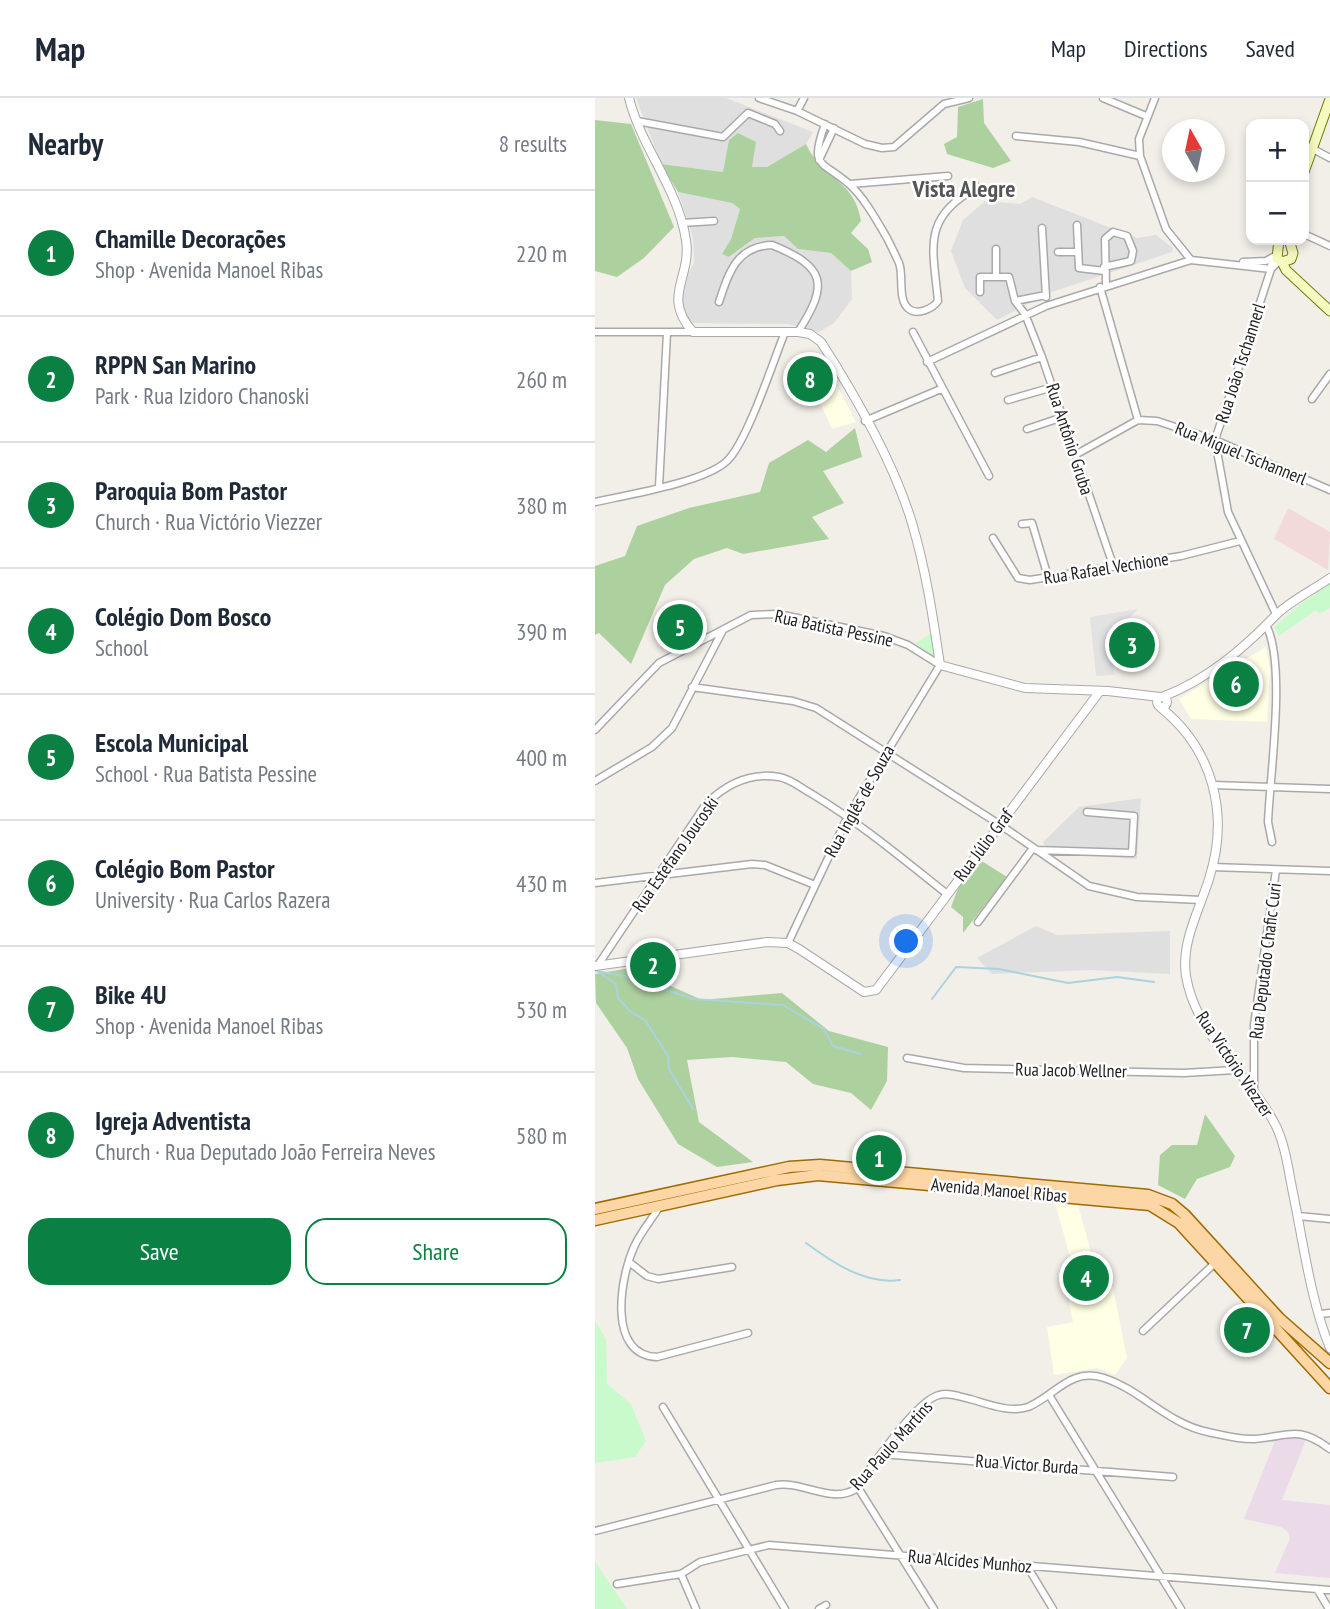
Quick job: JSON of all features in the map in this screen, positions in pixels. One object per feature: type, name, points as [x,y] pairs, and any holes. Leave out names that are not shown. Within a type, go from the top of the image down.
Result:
[{"type":"main road","points":[[1309,155],[1330,99]]},
{"type":"main road","points":[[1279,254],[1330,311]]},
{"type":"main road","name":"Avenida Manoel Ribas","points":[[595,1209],[789,1167],[860,1167],[1041,1189],[1157,1208],[1179,1223],[1330,1388]]},
{"type":"main road","points":[[844,1176],[858,1171],[860,1167]]},
{"type":"main road","name":"Avenida Manoel Ribas","points":[[595,1220],[788,1178],[844,1176],[1014,1186]]},
{"type":"main road","name":"Avenida Manoel Ribas","points":[[1041,1189],[1140,1193],[1173,1204],[1279,1318],[1325,1350],[1330,1363]]},
{"type":"main road","points":[[660,1206],[674,1193]]},
{"type":"main road","points":[[620,1215],[633,1210],[636,1202]]},
{"type":"main road","points":[[1316,1373],[1325,1350]]},
{"type":"street","points":[[629,98],[682,223],[687,248],[676,302],[684,322],[693,332]]},
{"type":"street","points":[[759,98],[797,111],[865,144],[894,147],[944,104],[969,98]]},
{"type":"street","points":[[797,111],[804,98]]},
{"type":"street","points":[[1103,98],[1146,116]]},
{"type":"street","points":[[1155,98],[1139,139],[1140,156],[1166,229],[1191,260]]},
{"type":"street","points":[[637,121],[723,138],[748,113],[775,124],[780,131]]},
{"type":"street","points":[[825,124],[819,142],[823,167],[850,184],[886,238],[900,265],[903,297],[907,308],[913,311],[923,311],[938,300],[933,278],[934,230],[955,203],[978,187]]},
{"type":"street","points":[[820,160],[834,128]]},
{"type":"street","points":[[1016,136],[1079,142],[1140,156]]},
{"type":"street","points":[[1311,148],[1330,158]]},
{"type":"street","points":[[850,184],[948,176]]},
{"type":"street","points":[[682,223],[714,221]]},
{"type":"street","points":[[1075,454],[1138,421],[1103,286],[1105,269],[1108,234],[1113,232],[1127,236],[1133,251],[1131,261],[1105,269],[1079,268],[1077,225]]},
{"type":"street","points":[[1042,228],[1046,306]]},
{"type":"street","points":[[1309,236],[1330,246]]},
{"type":"street","points":[[719,302],[736,261],[745,251],[772,245],[806,263],[815,271],[819,282],[817,295],[798,332]]},
{"type":"street","points":[[980,292],[980,277],[996,275],[996,249]]},
{"type":"street","points":[[1058,252],[1077,252]]},
{"type":"street","points":[[1223,263],[1279,254]]},
{"type":"street","points":[[927,362],[1025,314],[1103,286],[1191,260],[1271,268],[1279,254]]},
{"type":"street","name":"Rua João Tschannerl","points":[[1271,268],[1215,440],[1228,512],[1276,614]]},
{"type":"street","name":"Rua Antônio Gruba","points":[[996,275],[1009,277],[1015,301],[1025,314],[1114,565]]},
{"type":"street","points":[[1015,301],[1046,295]]},
{"type":"street","points":[[595,332],[798,332],[810,334],[821,342],[865,421],[911,520],[928,586],[940,665],[1025,688],[1124,692],[1163,702],[1228,659],[1267,627],[1276,614],[1330,578]]},
{"type":"street","points":[[595,502],[659,487],[704,473],[727,461],[750,419],[785,332]]},
{"type":"street","points":[[913,332],[989,476]]},
{"type":"street","points":[[659,487],[667,333]]},
{"type":"street","points":[[995,373],[1042,357]]},
{"type":"street","points":[[1312,400],[1330,374]]},
{"type":"street","points":[[1008,400],[1053,387]]},
{"type":"street","points":[[865,421],[941,389]]},
{"type":"street","points":[[1027,429],[1063,417]]},
{"type":"street","name":"Rua Miguel Tschannerl","points":[[1138,421],[1172,424],[1330,490]]},
{"type":"street","points":[[1022,524],[1029,522],[1034,526],[1048,577]]},
{"type":"street","name":"Rua Rafael Vechione","points":[[993,538],[1018,578],[1030,580],[1181,555],[1240,541]]},
{"type":"street","name":"Rua Batista Pessine","points":[[595,730],[659,663],[751,615],[778,614],[884,636],[908,645],[940,665]]},
{"type":"street","points":[[1267,627],[1274,642],[1276,676],[1268,822],[1272,842]]},
{"type":"street","points":[[595,781],[660,742],[672,728],[724,628]]},
{"type":"street","name":"Rua Inglês de Souza","points":[[788,943],[848,816],[940,665]]},
{"type":"street","points":[[692,687],[793,701],[816,708],[999,824],[1089,886],[1137,897],[1201,900]]},
{"type":"street","name":"Rua Júlio Graf","points":[[788,943],[864,992],[876,990],[894,970],[947,894],[1100,691]]},
{"type":"street","name":"Rua Victório Viezzer","points":[[1163,702],[1199,747],[1213,785],[1216,827],[1212,867],[1187,952],[1188,983],[1201,1016],[1279,1134],[1320,1314],[1325,1350]]},
{"type":"street","name":"Rua Estefano Joucoski","points":[[596,966],[662,873],[706,804],[729,784],[742,780],[777,777],[790,781],[848,816],[947,894]]},
{"type":"street","points":[[1213,785],[1330,789]]},
{"type":"street","points":[[1035,849],[1132,853],[1134,816],[1087,812]]},
{"type":"street","points":[[978,922],[1035,849]]},
{"type":"street","points":[[595,883],[662,873],[765,865],[815,885]]},
{"type":"street","points":[[1212,867],[1330,871]]},
{"type":"street","name":"Rua Deputado Chafic Curi","points":[[1254,1094],[1254,1025],[1276,870]]},
{"type":"street","points":[[596,966],[767,942],[788,943]]},
{"type":"street","name":"Rua Jacob Wellner","points":[[908,1058],[964,1068],[1184,1073],[1235,1070]]},
{"type":"street","points":[[660,1206],[634,1247],[629,1262],[621,1322],[631,1345],[642,1354],[665,1355],[748,1333]]},
{"type":"street","points":[[1298,1216],[1330,1219]]},
{"type":"street","points":[[629,1262],[647,1276],[658,1279],[732,1267]]},
{"type":"street","points":[[1143,1331],[1216,1262]]},
{"type":"street","points":[[1320,1314],[1330,1313]]},
{"type":"street","name":"Rua Paulo Martins","points":[[595,1531],[783,1484],[842,1494],[857,1486],[920,1408],[938,1395],[1016,1409],[1027,1407],[1049,1395],[1057,1386],[1071,1379],[1097,1376],[1112,1381],[1173,1419],[1198,1430],[1253,1439],[1296,1432],[1310,1436],[1330,1449]]},
{"type":"street","points":[[1049,1395],[1181,1609]]},
{"type":"street","points":[[663,1407],[785,1609]]},
{"type":"street","name":"Rua Victor Burda","points":[[881,1454],[1173,1477]]},
{"type":"street","points":[[857,1486],[934,1609]]},
{"type":"street","name":"Rua Alcides Munhoz","points":[[617,1584],[681,1574],[700,1562],[775,1546],[1330,1590]]},
{"type":"street","points":[[1027,1566],[1053,1609]]},
{"type":"street","points":[[681,1574],[696,1609]]},
{"type":"street","points":[[1317,1589],[1329,1609]]},
{"type":"shaded area","points":[[636,98],[726,98],[813,132],[806,144],[767,167],[751,167],[729,140],[723,172],[661,164]]},
{"type":"shaded area","points":[[678,192],[732,203],[740,209],[731,239],[723,253],[730,257],[755,238],[784,236],[798,249],[831,253],[851,271],[852,299],[834,323],[819,332],[788,324],[692,323],[681,311],[680,291],[694,262],[693,238]]},
{"type":"shaded area","points":[[1032,197],[1137,238],[1156,235],[1173,248],[1172,252],[1052,292],[997,320],[965,288],[951,251],[963,220],[985,201],[1020,204]]},
{"type":"shaded area","points":[[834,380],[856,422],[832,429],[814,389]]},
{"type":"shaded area","points":[[1288,508],[1330,532],[1328,570],[1274,539]]},
{"type":"shaded area","points":[[1138,609],[1123,624],[1117,622],[1112,625],[1114,675],[1096,676],[1090,617]]},
{"type":"shaded area","points":[[1266,647],[1270,670],[1267,722],[1191,719],[1179,699]]},
{"type":"shaded area","points":[[1141,798],[1137,859],[1048,853],[1043,842],[1079,807]]},
{"type":"shaded area","points":[[1036,926],[1057,935],[1170,931],[1170,974],[1090,970],[992,974],[977,958]]},
{"type":"shaded area","points":[[1054,1199],[1077,1202],[1093,1259],[1113,1288],[1127,1358],[1115,1375],[1097,1368],[1054,1375],[1047,1327],[1073,1322],[1063,1269],[1073,1267]]},
{"type":"shaded area","points":[[1297,1435],[1306,1440],[1282,1500],[1330,1505],[1330,1578],[1275,1573],[1290,1538],[1288,1532],[1281,1527],[1244,1519],[1276,1438]]},
{"type":"green space","points":[[983,99],[984,123],[1011,161],[993,168],[947,154],[944,144],[957,137],[958,107]]},
{"type":"green space","points":[[595,120],[631,124],[674,227],[644,258],[617,277],[595,271]]},
{"type":"green space","points":[[738,133],[756,142],[752,167],[767,167],[806,144],[813,156],[845,188],[858,207],[861,221],[851,233],[868,249],[872,262],[851,271],[831,253],[798,249],[784,236],[755,238],[729,257],[722,254],[731,239],[740,209],[732,203],[678,192],[661,164],[723,172],[729,140]]},
{"type":"green space","points":[[855,428],[862,457],[823,471],[844,503],[812,517],[829,539],[743,554],[727,548],[694,559],[665,585],[631,664],[599,633],[595,635],[595,566],[625,556],[637,526],[689,508],[760,492],[769,463],[808,440],[826,452]]},
{"type":"green space","points":[[1330,584],[1330,608],[1320,614],[1316,610],[1279,636],[1274,627]]},
{"type":"green space","points":[[931,634],[935,657],[915,643]]},
{"type":"green space","points":[[977,858],[1007,877],[963,933],[963,917],[951,907],[962,878]]},
{"type":"green space","points":[[636,967],[653,978],[702,1000],[782,993],[829,1031],[888,1047],[887,1081],[871,1110],[851,1093],[813,1084],[786,1062],[732,1057],[687,1060],[699,1122],[753,1162],[717,1167],[678,1144],[638,1079],[627,1048],[596,1003],[595,974]]},
{"type":"green space","points":[[1205,1114],[1235,1156],[1230,1167],[1197,1179],[1185,1199],[1158,1185],[1160,1155],[1172,1145],[1197,1145]]},
{"type":"green space","points":[[595,1321],[606,1339],[607,1384],[631,1404],[646,1441],[635,1457],[595,1463]]},
{"type":"green space","points":[[595,1561],[598,1566],[627,1609],[595,1609]]},
{"type":"waterway","points":[[932,999],[956,967],[999,969],[1068,983],[1117,977],[1154,982]]},
{"type":"waterway","points":[[596,971],[625,976],[693,999],[783,1005],[824,1029],[833,1046],[861,1054]]},
{"type":"waterway","points":[[597,971],[616,984],[618,998],[631,1012],[645,1020],[668,1056],[669,1069],[693,1109]]},
{"type":"waterway","points":[[806,1243],[827,1258],[862,1276],[887,1281],[900,1280]]},
{"type":"place","name":"Igreja Adventista","points":[[810,379]]},
{"type":"place","name":"Escola Municipal","points":[[680,627]]},
{"type":"place","name":"Paroquia Bom Pastor","points":[[1132,645]]},
{"type":"place","name":"Colégio Bom Pastor","points":[[1236,684]]},
{"type":"place","name":"RPPN San Marino","points":[[653,965]]},
{"type":"place","name":"Chamille Decorações","points":[[879,1158]]},
{"type":"place","name":"Colégio Dom Bosco","points":[[1086,1278]]},
{"type":"place","name":"Bike 4U","points":[[1247,1330]]},
{"type":"district","name":"Vista Alegre","points":[[964,188]]}]
